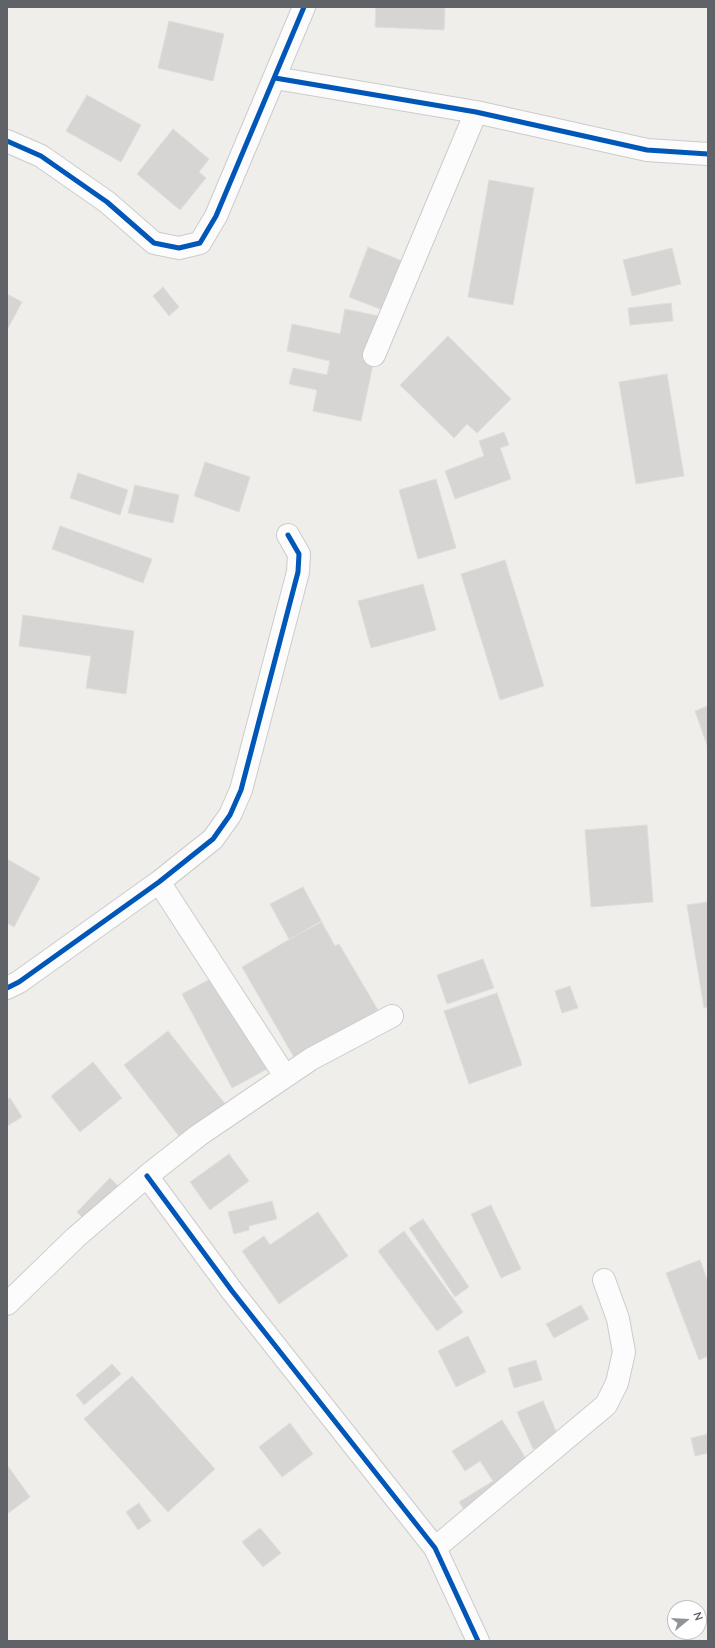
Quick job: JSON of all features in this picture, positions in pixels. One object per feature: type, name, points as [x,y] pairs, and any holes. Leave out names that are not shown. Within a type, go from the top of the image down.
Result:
[{"type":"street","points":[[7,141],[41,156],[107,202],[154,244],[179,248],[200,243],[216,216],[304,7]]},
{"type":"street","points":[[275,78],[476,112],[647,150],[708,154]]},
{"type":"street","points":[[374,355],[476,112]]},
{"type":"street","points":[[7,988],[19,982],[159,882],[213,839],[230,815],[241,790],[298,572],[299,554],[288,534]]},
{"type":"street","points":[[159,882],[285,1076]]},
{"type":"street","points":[[7,1304],[75,1238],[147,1176],[199,1135],[311,1059],[392,1016]]},
{"type":"street","points":[[147,1176],[232,1291],[435,1548],[478,1641]]},
{"type":"street","points":[[435,1548],[606,1405],[617,1383],[624,1352],[618,1318],[604,1280]]},
{"type":"building","points":[[376,7],[445,7],[444,30],[375,27]]},
{"type":"building","points":[[169,21],[224,34],[213,81],[158,68]]},
{"type":"building","points":[[87,95],[141,125],[121,162],[66,131]]},
{"type":"building","points":[[173,129],[209,159],[199,172],[206,178],[180,210],[137,174]]},
{"type":"building","points":[[489,180],[534,188],[513,305],[468,297]]},
{"type":"building","points":[[368,247],[412,265],[393,314],[349,297]]},
{"type":"building","points":[[672,248],[681,284],[632,296],[623,260]]},
{"type":"building","points":[[163,287],[179,307],[169,316],[153,296]]},
{"type":"building","points":[[7,294],[22,302],[7,330]]},
{"type":"building","points":[[671,303],[673,321],[630,325],[628,308]]},
{"type":"building","points":[[345,309],[383,317],[361,421],[313,411],[317,390],[289,384],[293,368],[327,375],[330,361],[287,351],[292,324],[340,334]]},
{"type":"building","points":[[448,336],[511,399],[477,433],[467,424],[454,438],[400,385]]},
{"type":"building","points":[[667,374],[684,476],[636,484],[619,382]]},
{"type":"building","points":[[504,432],[509,445],[500,448],[511,479],[455,499],[445,471],[484,456],[479,441]]},
{"type":"building","points":[[205,462],[250,477],[239,512],[194,496]]},
{"type":"building","points":[[78,473],[128,490],[120,515],[70,498]]},
{"type":"building","points":[[436,479],[456,548],[418,559],[399,490]]},
{"type":"building","points":[[135,485],[179,495],[173,523],[128,513]]},
{"type":"building","points":[[60,526],[152,559],[143,583],[52,549]]},
{"type":"building","points":[[505,560],[544,686],[500,700],[461,574]]},
{"type":"building","points":[[423,584],[436,630],[371,648],[358,601]]},
{"type":"building","points":[[23,615],[134,631],[126,694],[86,688],[91,656],[19,646]]},
{"type":"building","points":[[708,706],[708,748],[695,711]]},
{"type":"building","points":[[647,825],[653,902],[591,907],[585,830]]},
{"type":"building","points":[[7,859],[40,878],[14,927],[7,923]]},
{"type":"building","points":[[303,887],[322,922],[289,939],[270,904]]},
{"type":"building","points":[[708,902],[708,1007],[704,1008],[687,905]]},
{"type":"building","points":[[321,921],[335,946],[339,944],[378,1010],[295,1059],[242,967]]},
{"type":"building","points":[[483,959],[494,988],[447,1004],[437,975]]},
{"type":"building","points":[[218,975],[267,1069],[232,1088],[182,994]]},
{"type":"building","points":[[570,986],[578,1008],[562,1013],[555,991]]},
{"type":"building","points":[[497,993],[522,1065],[469,1084],[444,1011]]},
{"type":"building","points":[[168,1031],[229,1109],[185,1144],[124,1065]]},
{"type":"building","points":[[93,1062],[122,1098],[80,1132],[51,1096]]},
{"type":"building","points":[[10,1098],[22,1117],[7,1126],[7,1100]]},
{"type":"building","points":[[229,1154],[249,1181],[210,1210],[190,1182]]},
{"type":"building","points":[[110,1178],[131,1198],[97,1232],[77,1212]]},
{"type":"building","points":[[272,1201],[277,1219],[249,1226],[249,1230],[234,1234],[228,1212]]},
{"type":"building","points":[[491,1205],[521,1269],[501,1278],[471,1214]]},
{"type":"building","points":[[318,1212],[348,1256],[279,1304],[242,1251],[264,1236],[270,1245]]},
{"type":"building","points":[[423,1219],[469,1287],[455,1297],[409,1228]]},
{"type":"building","points":[[404,1231],[463,1312],[437,1331],[378,1251]]},
{"type":"building","points":[[700,1260],[708,1282],[708,1356],[699,1360],[666,1273]]},
{"type":"building","points":[[581,1305],[589,1319],[554,1338],[546,1324]]},
{"type":"building","points":[[468,1336],[486,1372],[456,1387],[438,1351]]},
{"type":"building","points":[[536,1360],[542,1380],[514,1388],[508,1368]]},
{"type":"building","points":[[112,1364],[121,1374],[84,1405],[76,1395]]},
{"type":"building","points":[[132,1376],[215,1469],[168,1512],[84,1419]]},
{"type":"building","points":[[543,1401],[559,1438],[533,1449],[517,1412]]},
{"type":"building","points":[[502,1420],[536,1475],[468,1516],[459,1502],[493,1481],[480,1461],[465,1471],[452,1451]]},
{"type":"building","points":[[290,1423],[313,1454],[282,1477],[259,1447]]},
{"type":"building","points":[[708,1434],[708,1453],[695,1456],[691,1438]]},
{"type":"building","points":[[7,1465],[30,1497],[7,1514]]},
{"type":"building","points":[[139,1503],[151,1521],[138,1530],[126,1512]]},
{"type":"building","points":[[260,1528],[281,1553],[263,1567],[242,1542]]},
{"type":"cycle path","points":[[7,141],[41,156],[107,202],[154,243],[179,248],[200,243],[216,216],[304,7]]},
{"type":"cycle path","points":[[275,78],[476,112],[647,150],[708,154]]},
{"type":"cycle path","points":[[7,988],[19,982],[159,882],[213,839],[230,815],[241,790],[298,572],[299,554],[288,535]]},
{"type":"cycle path","points":[[147,1176],[232,1291],[435,1548],[478,1641]]}]
